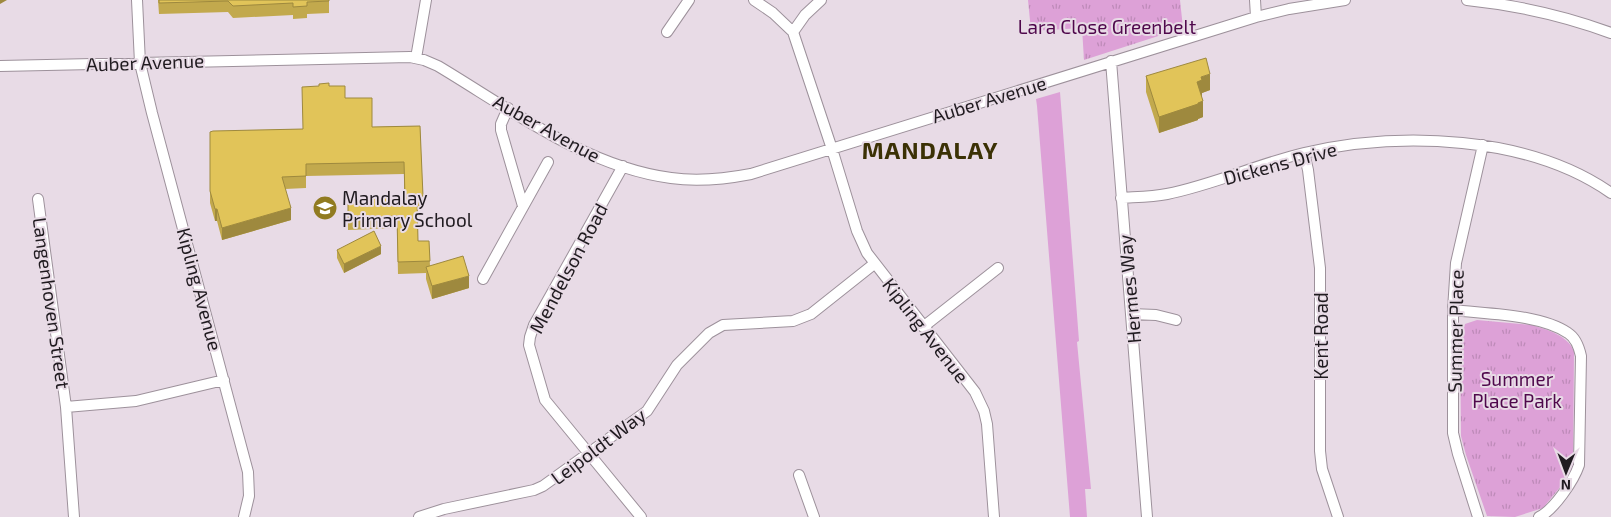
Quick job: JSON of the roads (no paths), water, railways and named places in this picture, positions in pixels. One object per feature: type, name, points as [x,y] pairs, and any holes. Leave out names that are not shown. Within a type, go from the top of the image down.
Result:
[{"type":"street","name":"Kipling Avenue","points":[[137,0],[140,62],[152,114],[248,472],[248,496],[244,517]]},
{"type":"street","points":[[416,58],[426,0]]},
{"type":"street","points":[[667,32],[689,0]]},
{"type":"street","points":[[754,0],[793,32],[805,15],[821,0]]},
{"type":"street","points":[[1255,0],[1256,17]]},
{"type":"street","name":"Auber Avenue","points":[[0,66],[403,56],[416,58],[438,66],[560,140],[592,155],[623,166],[671,178],[712,180],[751,174],[1256,17],[1289,9],[1346,0]]},
{"type":"street","points":[[1466,0],[1562,18],[1611,33]]},
{"type":"street","name":"Kipling Avenue","points":[[793,32],[861,243],[874,264],[975,392],[984,411],[987,424],[994,517]]},
{"type":"street","name":"Hermes Way","points":[[1111,61],[1147,517]]},
{"type":"street","points":[[508,108],[501,124],[501,130],[524,206]]},
{"type":"street","name":"Dickens Drive","points":[[1122,198],[1155,196],[1179,191],[1304,153],[1380,142],[1432,141],[1483,145],[1518,153],[1586,178],[1611,194]]},
{"type":"street","name":"Summer Place","points":[[1478,517],[1453,433],[1453,310],[1456,263],[1483,145]]},
{"type":"street","name":"Kent Road","points":[[1304,153],[1308,170],[1320,268],[1320,461],[1338,517]]},
{"type":"street","points":[[483,279],[548,162]]},
{"type":"street","name":"Mendelson Road","points":[[623,166],[534,325],[530,337],[530,353],[545,400],[641,517]]},
{"type":"street","name":"Langenhoven Street","points":[[38,199],[66,408],[74,517]]},
{"type":"street","name":"Leipoldt Way","points":[[419,517],[444,509],[539,488],[647,411],[677,365],[709,333],[723,325],[793,321],[802,318],[811,314],[874,264]]},
{"type":"street","points":[[923,327],[998,268]]},
{"type":"street","points":[[1453,310],[1536,320],[1568,333],[1578,346],[1581,356],[1579,465],[1574,479],[1549,510],[1539,517]]},
{"type":"street","points":[[1131,314],[1156,315],[1176,320]]},
{"type":"street","points":[[66,408],[136,401],[224,380]]},
{"type":"street","points":[[799,475],[814,517]]},
{"type":"place","name":"Mandalay Primary School","points":[[325,208]]},
{"type":"district","name":"MANDALAY","points":[[930,149]]},
{"type":"park label","name":"Lara Close Greenbelt","points":[[1107,26]]},
{"type":"park label","name":"Summer Place Park","points":[[1517,389]]}]
